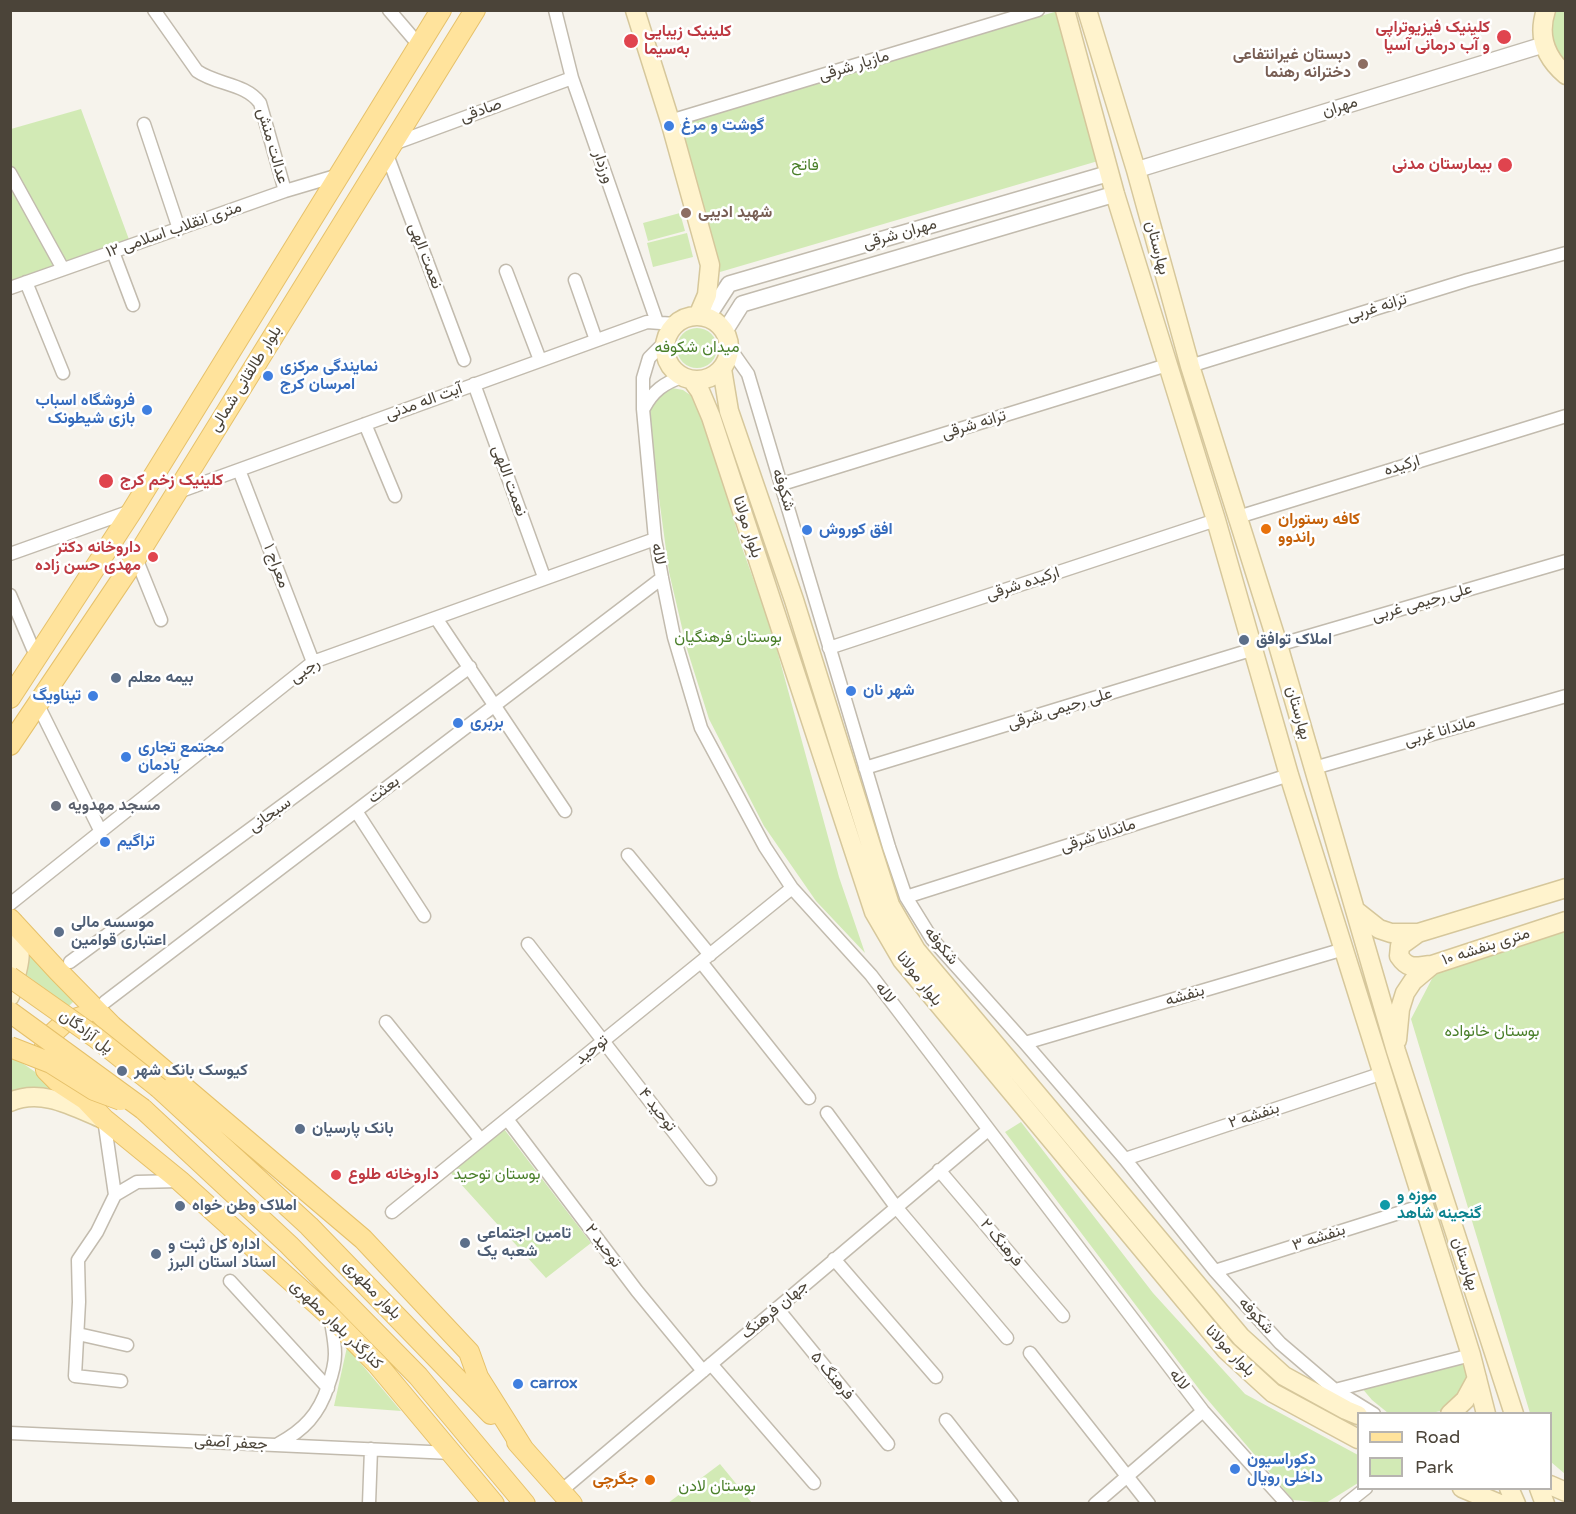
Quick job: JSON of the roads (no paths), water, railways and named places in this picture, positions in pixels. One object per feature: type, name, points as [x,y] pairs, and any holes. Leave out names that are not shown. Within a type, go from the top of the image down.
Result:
[{"type":"main road","name":"بلوار طالقانی شمالی","points":[[10,698],[132,511],[441,10]]},
{"type":"main road","name":"بلوار طالقانی شمالی","points":[[10,745],[136,558],[475,10]]},
{"type":"main road","points":[[635,10],[670,121],[710,265],[703,317]]},
{"type":"main road","name":"بهارستان","points":[[1065,10],[1115,194],[1216,520],[1289,775],[1471,1355],[1486,1412]]},
{"type":"main road","name":"بهارستان","points":[[1087,10],[1136,170],[1190,366],[1278,645],[1396,1051],[1514,1412]]},
{"type":"main road","points":[[1545,10],[1542,23],[1543,45],[1553,64],[1566,75]]},
{"type":"main road","points":[[690,316],[703,317],[714,321],[727,339],[726,362],[717,374],[705,380],[687,379],[668,362],[665,356],[665,342],[669,331],[666,323],[690,316]]},
{"type":"main road","name":"بلوار مولانا","points":[[722,369],[729,411],[794,600],[890,905],[916,950],[1241,1336],[1284,1376],[1357,1414]]},
{"type":"main road","name":"بلوار مولانا","points":[[687,379],[700,391],[711,417],[874,912],[902,960],[1226,1350],[1273,1393],[1357,1438]]},
{"type":"main road","name":"۱۰ متری بنفشه","points":[[1355,910],[1385,931],[1418,933],[1566,888]]},
{"type":"main road","points":[[10,996],[20,967],[18,934],[11,915]]},
{"type":"main road","points":[[11,915],[112,1026],[363,1239],[469,1352],[478,1377],[524,1450]]},
{"type":"main road","name":"۱۰ متری بنفشه","points":[[1396,1051],[1400,1009],[1405,993],[1413,981],[1432,965],[1566,921]]},
{"type":"main road","points":[[1418,933],[1400,946],[1399,956],[1404,964],[1411,967],[1432,965]]},
{"type":"main road","name":"پل آزادگان","points":[[10,977],[95,1037],[159,1088]]},
{"type":"main road","name":"پل آزادگان","points":[[10,1012],[143,1108]]},
{"type":"main road","name":"کنارگذر بلوار مطهری","points":[[112,1026],[95,1018],[81,1016],[65,1022],[52,1034],[44,1049],[46,1070],[180,1181],[329,1315],[377,1364],[494,1503]]},
{"type":"main road","points":[[10,1047],[51,1063],[94,1090],[143,1108]]},
{"type":"main road","name":"بلوار مطهری","points":[[159,1088],[309,1226],[446,1366],[567,1497]]},
{"type":"main road","points":[[10,1102],[35,1096],[58,1100],[104,1119]]},
{"type":"main road","name":"بلوار مطهری","points":[[143,1108],[289,1245],[418,1376],[525,1503]]},
{"type":"main road","points":[[1451,1412],[1465,1400],[1477,1378]]},
{"type":"main road","points":[[1552,1485],[1566,1492]]},
{"type":"main road","points":[[1467,1490],[1500,1503]]},
{"type":"street","name":"عدالت منش","points":[[154,10],[197,71],[206,77],[253,93],[260,103],[285,191]]},
{"type":"street","points":[[389,10],[419,45]]},
{"type":"street","name":"ورزدار","points":[[555,10],[572,78],[666,323]]},
{"type":"street","name":"مازیار شرقی","points":[[670,121],[1038,10]]},
{"type":"street","name":"مهران","points":[[1136,170],[1543,45]]},
{"type":"street","name":"صادقی","points":[[388,149],[572,78]]},
{"type":"street","points":[[144,124],[179,229]]},
{"type":"street","name":"نعمت الهی","points":[[388,149],[464,360]]},
{"type":"street","points":[[10,173],[63,269]]},
{"type":"street","name":"مهران شرقی","points":[[703,317],[729,284],[1110,173]]},
{"type":"street","name":"۱۲ متری انقلاب اسلامی","points":[[10,288],[285,191],[339,175]]},
{"type":"street","name":"مهران شرقی","points":[[727,339],[742,304],[1115,194]]},
{"type":"street","points":[[113,252],[133,305]]},
{"type":"street","name":"ترانه غربی","points":[[1190,366],[1468,280],[1566,253]]},
{"type":"street","points":[[506,271],[540,360]]},
{"type":"street","points":[[574,280],[596,340]]},
{"type":"street","points":[[26,282],[63,373]]},
{"type":"street","name":"آیت اله مدنی","points":[[175,493],[647,321],[666,323]]},
{"type":"street","name":"شکوفه","points":[[727,339],[748,374],[865,768],[906,897],[932,939],[1125,1159],[1215,1272],[1280,1343],[1335,1390],[1372,1412]]},
{"type":"street","name":"لاله","points":[[665,342],[649,358],[645,368],[643,409],[655,539],[674,637],[701,728],[765,847],[792,888],[871,975],[1203,1411],[1287,1503]]},
{"type":"street","name":"ترانه شرقی","points":[[782,484],[1167,365]]},
{"type":"street","points":[[643,409],[650,396],[660,387],[687,379]]},
{"type":"street","name":"نعمت اللهی","points":[[474,384],[544,578]]},
{"type":"street","name":"ارکیده","points":[[1238,517],[1566,416]]},
{"type":"street","points":[[365,424],[395,496]]},
{"type":"street","name":"معراج ۱","points":[[239,470],[313,662]]},
{"type":"street","points":[[10,554],[132,511]]},
{"type":"street","name":"ارکیده شرقی","points":[[829,648],[1216,520]]},
{"type":"street","name":"رجبی","points":[[11,915],[100,830],[172,776],[313,662],[655,539]]},
{"type":"street","points":[[136,558],[161,620]]},
{"type":"street","name":"علی رحیمی غربی","points":[[1278,645],[1566,561]]},
{"type":"street","name":"بعثت","points":[[105,1002],[662,578]]},
{"type":"street","points":[[10,595],[33,649]]},
{"type":"street","points":[[435,618],[496,705],[565,811]]},
{"type":"street","name":"علی رحیمی شرقی","points":[[865,768],[1254,649]]},
{"type":"street","name":"سبحانی","points":[[70,963],[470,667]]},
{"type":"street","name":"ماندانا غربی","points":[[1314,768],[1566,696]]},
{"type":"street","points":[[38,704],[100,830]]},
{"type":"street","name":"ماندانا شرقی","points":[[906,897],[1289,775]]},
{"type":"street","points":[[356,811],[424,916]]},
{"type":"street","points":[[628,855],[809,1098]]},
{"type":"street","name":"توحید","points":[[392,1212],[792,888]]},
{"type":"street","name":"توحید ۴","points":[[528,944],[710,1179]]},
{"type":"street","name":"بنفشه","points":[[1025,1043],[1344,949]]},
{"type":"street","points":[[386,1022],[481,1140]]},
{"type":"street","name":"بنفشه ۲","points":[[1125,1159],[1383,1073]]},
{"type":"street","points":[[827,1113],[896,1207],[1007,1338]]},
{"type":"street","points":[[104,1119],[115,1195]]},
{"type":"street","name":"توحید ۲","points":[[507,1119],[637,1292],[814,1483]]},
{"type":"street","name":"جهان فرهنگ","points":[[567,1497],[707,1367],[988,1130]]},
{"type":"street","name":"فرهنگ ۲","points":[[939,1170],[1063,1316]]},
{"type":"street","points":[[120,1381],[75,1376],[78,1334],[78,1260],[97,1232],[115,1195],[137,1182],[180,1181]]},
{"type":"street","name":"بنفشه ۳","points":[[1215,1272],[1424,1205]]},
{"type":"street","points":[[834,1259],[936,1377]]},
{"type":"street","points":[[230,1281],[328,1388]]},
{"type":"street","name":"فرهنگ ۵","points":[[777,1308],[888,1444]]},
{"type":"street","points":[[277,1445],[293,1436],[312,1419],[328,1388],[335,1353],[329,1315]]},
{"type":"street","points":[[78,1334],[127,1344]]},
{"type":"street","points":[[1029,1353],[1149,1503]]},
{"type":"street","points":[[1335,1390],[1471,1355]]},
{"type":"street","points":[[1095,1503],[1203,1411]]},
{"type":"street","points":[[946,1420],[1012,1503]]},
{"type":"street","name":"جعفر آصفی","points":[[10,1433],[452,1453]]},
{"type":"street","points":[[369,1503],[371,1449]]},
{"type":"street","points":[[1346,1503],[1363,1490]]},
{"type":"place","name":"کلینیک فیزیوتراپی و آب درمانی آسیا","points":[[1504,37]]},
{"type":"place","name":"کلینیک زیبایی به‌سیما","points":[[631,41]]},
{"type":"place","name":"دبستان غیرانتفاعی دخترانه رهنما","points":[[1363,64]]},
{"type":"place","name":"گوشت و مرغ","points":[[669,126]]},
{"type":"place","name":"بیمارستان مدنی","points":[[1505,165]]},
{"type":"place","name":"شهید ادیبی","points":[[686,213]]},
{"type":"place","name":"نمایندگی مرکزی امرسان کرج","points":[[268,376]]},
{"type":"place","name":"فروشگاه اسباب بازی شیطونک","points":[[147,410]]},
{"type":"place","name":"کلینیک زخم کرج","points":[[106,481]]},
{"type":"place","name":"کافه رستوران راندوو","points":[[1266,529]]},
{"type":"place","name":"افق کوروش","points":[[807,530]]},
{"type":"place","name":"داروخانه دکتر مهدی حسن زاده","points":[[153,557]]},
{"type":"place","name":"املاک توافق","points":[[1244,640]]},
{"type":"place","name":"بیمه معلم","points":[[116,678]]},
{"type":"place","name":"شهر نان","points":[[851,691]]},
{"type":"place","name":"تیناویگ","points":[[93,696]]},
{"type":"place","name":"بربری","points":[[458,723]]},
{"type":"place","name":"مجتمع تجاری یادمان","points":[[126,757]]},
{"type":"place","name":"مسجد مهدویه","points":[[56,806]]},
{"type":"place","name":"تراگیم","points":[[105,842]]},
{"type":"place","name":"موسسه مالی اعتباری قوامین","points":[[59,932]]},
{"type":"place","name":"کیوسک بانک شهر","points":[[122,1071]]},
{"type":"place","name":"بانک پارسیان","points":[[300,1129]]},
{"type":"place","name":"داروخانه طلوع","points":[[336,1175]]},
{"type":"place","name":"موزه و گنجینه شاهد","points":[[1385,1205]]},
{"type":"place","name":"املاک وطن خواه","points":[[180,1206]]},
{"type":"place","name":"تامین اجتماعی شعبه یک","points":[[465,1243]]},
{"type":"place","name":"اداره کل ثبت و اسناد استان البرز","points":[[156,1254]]},
{"type":"place","name":"carrox","points":[[518,1384]]},
{"type":"place","name":"دکوراسیون داخلی رویال","points":[[1235,1469]]},
{"type":"place","name":"جگرچی","points":[[650,1480]]},
{"type":"park label","name":"فاتح","points":[[805,166]]},
{"type":"park label","name":"میدان شکوفه","points":[[697,348]]},
{"type":"park label","name":"بوستان فرهنگیان","points":[[728,638]]},
{"type":"park label","name":"بوستان خانواده","points":[[1492,1032]]},
{"type":"park label","name":"بوستان توحید","points":[[497,1175]]},
{"type":"park label","name":"بوستان لادن","points":[[717,1487]]}]
